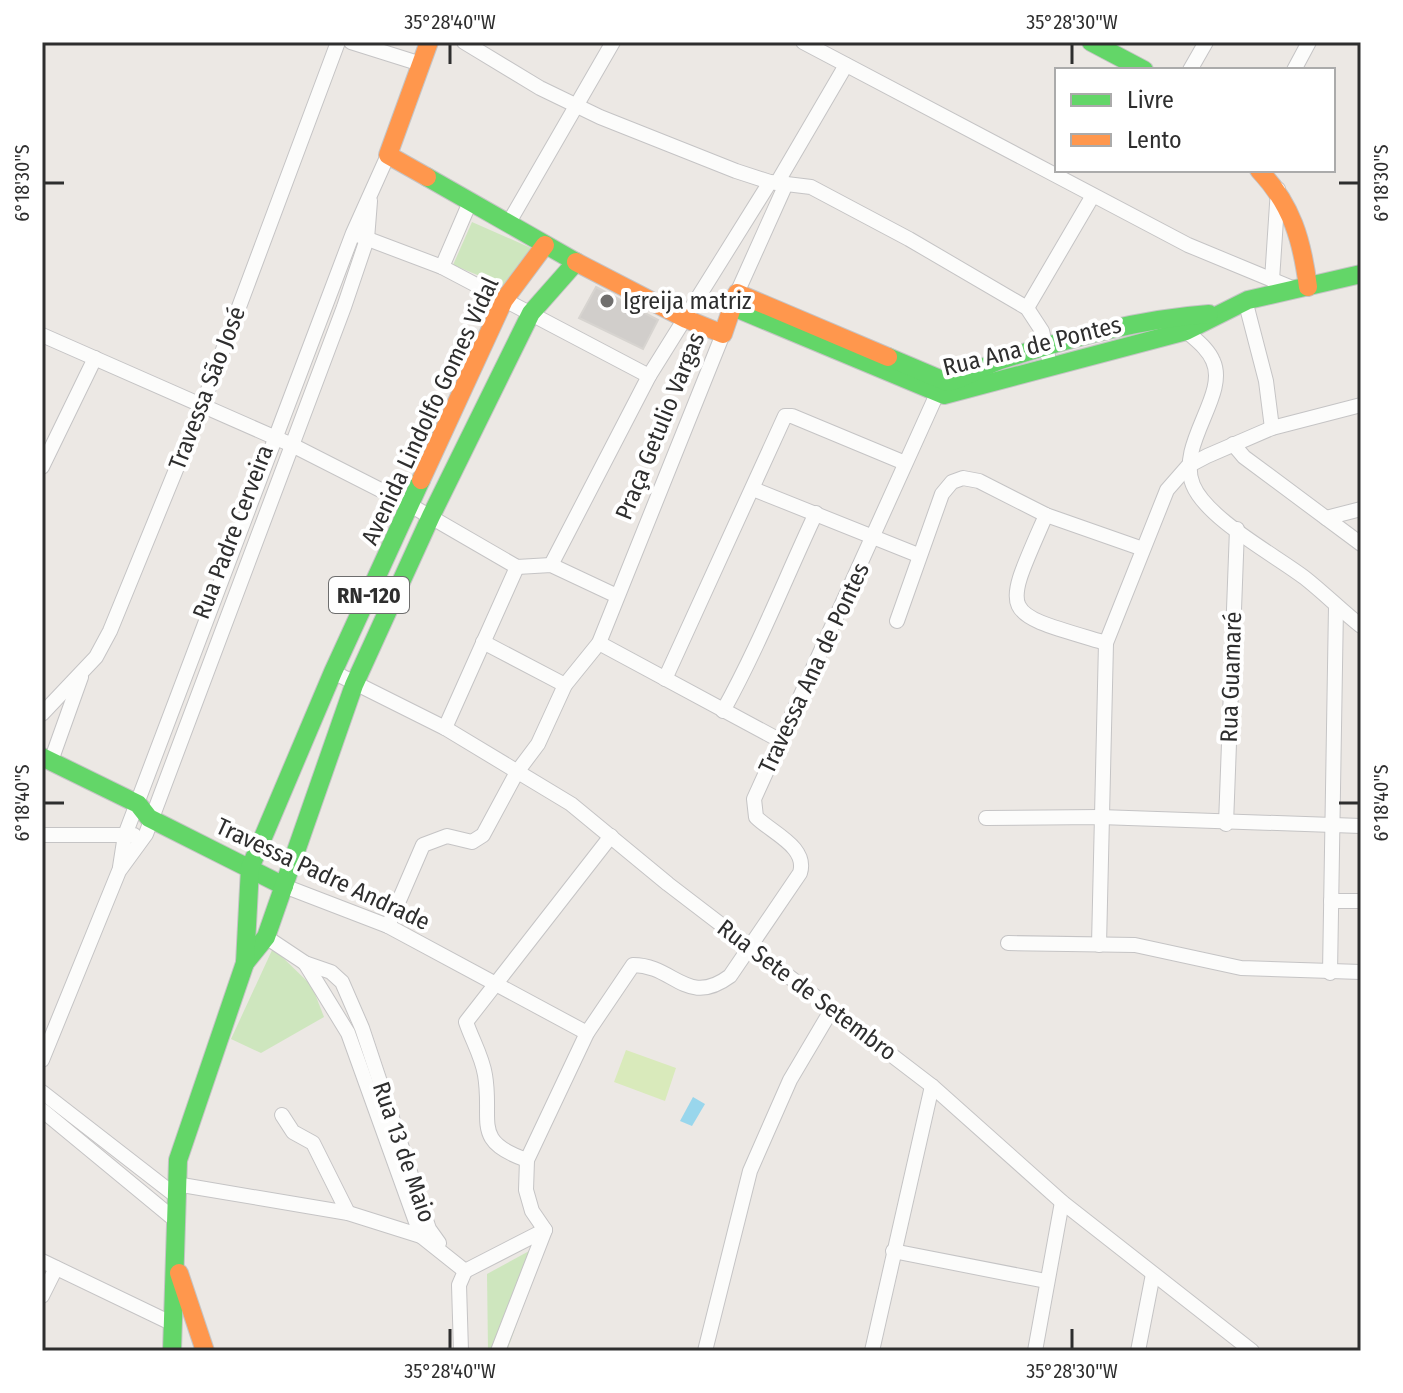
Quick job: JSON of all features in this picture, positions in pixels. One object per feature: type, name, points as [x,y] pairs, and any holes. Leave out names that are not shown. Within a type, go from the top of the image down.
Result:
[{"type":"main road","name":"Rua Padre Cerveira","points":[[388,155],[429,42]]},
{"type":"main road","points":[[1091,42],[1140,68]]},
{"type":"main road","points":[[388,155],[576,262],[686,319],[723,334]]},
{"type":"main road","points":[[1261,172],[1278,188],[1300,227],[1302,288]]},
{"type":"main road","name":"Avenida Lindolfo Gomes Vidal","points":[[172,1351],[176,1264],[174,1219],[182,1143],[245,963],[250,868],[333,672],[504,300],[545,245]]},
{"type":"main road","name":"Avenida Lindolfo Gomes Vidal","points":[[245,963],[266,937],[354,685],[431,516],[531,313],[576,262]]},
{"type":"main road","name":"Rua Ana de Pontes","points":[[735,300],[955,395],[1003,377],[1186,331],[1209,314],[1245,300],[1361,274]]},
{"type":"main road","name":"Praça Getulio Vargas","points":[[723,334],[735,300]]},
{"type":"main road","name":"Rua Ana de Pontes","points":[[940,388],[981,366],[1046,346],[1172,315],[1209,314]]},
{"type":"main road","points":[[1112,330],[1117,349]]},
{"type":"main road","name":"Travessa Padre Andrade","points":[[47,759],[144,819],[284,886]]},
{"type":"main road","name":"Avenida Lindolfo Gomes Vidal","points":[[176,1264],[205,1351]]},
{"type":"street","name":"Travessa São José","points":[[42,714],[101,650],[110,631],[202,406],[338,42]]},
{"type":"street","points":[[351,42],[421,64]]},
{"type":"street","points":[[464,42],[576,106],[777,183],[811,187],[988,282],[1027,308],[1042,331],[1050,365]]},
{"type":"street","points":[[508,224],[613,42]]},
{"type":"street","points":[[803,42],[1188,245],[1272,280],[1302,288]]},
{"type":"street","points":[[1191,68],[1206,42]]},
{"type":"street","points":[[1295,68],[1309,42]]},
{"type":"street","name":"Praça Getulio Vargas","points":[[551,565],[649,376],[777,183],[846,65]]},
{"type":"street","name":"Rua Padre Cerveira","points":[[119,871],[125,835],[144,819],[276,438],[353,233],[370,201],[388,155]]},
{"type":"street","name":"Praça Getulio Vargas","points":[[735,300],[777,183]]},
{"type":"street","points":[[1272,280],[1278,188]]},
{"type":"street","points":[[1027,308],[1092,197]]},
{"type":"street","name":"Rua Padre Cerveira","points":[[42,1060],[119,871],[144,819],[292,445],[367,239],[370,201]]},
{"type":"street","points":[[442,267],[470,202]]},
{"type":"street","points":[[353,233],[442,267],[649,376]]},
{"type":"street","points":[[1245,300],[1266,381],[1272,428]]},
{"type":"street","points":[[1172,315],[1213,358],[1216,375],[1188,466],[1200,498],[1307,580],[1361,626]]},
{"type":"street","name":"Praça Getulio Vargas","points":[[388,926],[423,845],[447,836],[472,842],[483,835],[517,772],[538,744],[565,685],[599,643],[723,334]]},
{"type":"street","points":[[42,335],[292,445],[431,516],[517,567],[551,565],[617,596]]},
{"type":"street","points":[[42,467],[95,358]]},
{"type":"street","name":"Travessa Ana de Pontes","points":[[754,940],[802,868],[799,852],[761,822],[753,811],[754,799],[940,388]]},
{"type":"street","points":[[1099,945],[1106,643],[1167,490],[1188,466],[1233,444],[1272,428],[1361,405]]},
{"type":"street","points":[[665,679],[785,416],[792,416],[905,463]]},
{"type":"street","points":[[1233,444],[1361,544]]},
{"type":"street","points":[[897,621],[942,494],[952,482],[963,478],[995,487],[1046,515],[1143,549]]},
{"type":"street","points":[[753,489],[918,555]]},
{"type":"street","points":[[1326,518],[1361,509]]},
{"type":"street","points":[[723,711],[764,636],[773,605],[816,513]]},
{"type":"street","points":[[1046,515],[1015,592],[1017,608],[1023,615],[1047,626],[1106,643]]},
{"type":"street","name":"Rua Guamaré","points":[[1226,824],[1237,529]]},
{"type":"street","points":[[445,728],[517,567]]},
{"type":"street","points":[[1330,973],[1336,606]]},
{"type":"street","points":[[483,642],[565,685]]},
{"type":"street","points":[[599,643],[781,741]]},
{"type":"street","name":"Rua Sete de Setembro","points":[[333,672],[445,728],[571,804],[754,940],[832,1009],[932,1086],[1062,1202],[1252,1351]]},
{"type":"street","points":[[47,759],[82,673]]},
{"type":"street","points":[[986,818],[1100,817],[1226,824],[1361,826]]},
{"type":"street","points":[[42,835],[125,835],[144,819]]},
{"type":"street","points":[[527,1160],[504,1152],[487,1130],[485,1076],[466,1022],[611,836]]},
{"type":"street","name":"Travessa Padre Andrade","points":[[284,886],[388,926],[492,985],[587,1033]]},
{"type":"street","points":[[1331,901],[1361,901]]},
{"type":"street","name":"Rua 13 de Maio","points":[[266,937],[305,963],[355,1030],[425,1233],[459,1268]]},
{"type":"street","points":[[545,1230],[532,1211],[526,1190],[527,1160],[587,1033],[633,965],[706,990],[730,976],[754,940]]},
{"type":"street","points":[[1008,943],[1162,949],[1241,968],[1361,972]]},
{"type":"street","points":[[705,1351],[754,1160],[790,1080],[832,1009]]},
{"type":"street","points":[[872,1351],[932,1086]]},
{"type":"street","points":[[42,1092],[176,1190],[348,1213],[425,1233]]},
{"type":"street","points":[[42,1110],[174,1219]]},
{"type":"street","points":[[282,1115],[293,1132],[313,1143],[348,1213]]},
{"type":"street","points":[[1035,1351],[1062,1202]]},
{"type":"street","points":[[461,1351],[459,1268],[545,1230]]},
{"type":"street","points":[[498,1351],[545,1230]]},
{"type":"street","points":[[893,1251],[1046,1281]]},
{"type":"street","points":[[42,1296],[49,1264],[171,1323]]},
{"type":"street","points":[[1138,1351],[1153,1274]]},
{"type":"green space","points":[[472,222],[531,248],[514,290],[453,265]]},
{"type":"green space","points":[[273,948],[312,986],[324,1017],[261,1053],[231,1039]]},
{"type":"green space","points":[[626,1050],[676,1068],[665,1101],[614,1082]]},
{"type":"green space","points":[[531,1250],[539,1261],[507,1351],[488,1351],[487,1274]]},
{"type":"water","points":[[693,1097],[705,1104],[692,1126],[680,1121]]},
{"type":"building","name":"Igreija matriz","points":[[596,287],[658,320],[643,349],[579,318]]},
{"type":"traffic: fast","points":[[1091,42],[1140,68]]},
{"type":"traffic: fast","points":[[245,963],[266,937],[354,685],[431,516],[531,313],[576,262],[427,177]]},
{"type":"traffic: fast","points":[[733,307],[944,395],[1186,331],[1248,300],[1361,274]]},
{"type":"traffic: fast","points":[[888,357],[947,382],[1004,359],[1080,337],[1157,320],[1209,314]]},
{"type":"traffic: fast","points":[[172,1351],[178,1160],[245,963],[250,868],[333,672],[421,480]]},
{"type":"traffic: fast","points":[[42,757],[138,804],[149,818],[284,886]]},
{"type":"traffic: slow","points":[[427,177],[388,155],[429,42]]},
{"type":"traffic: slow","points":[[1261,172],[1280,196],[1294,224],[1308,287]]},
{"type":"traffic: slow","points":[[421,480],[504,300],[545,245]]},
{"type":"traffic: slow","points":[[576,262],[686,319],[723,334],[737,293],[888,357]]},
{"type":"traffic: slow","points":[[179,1273],[205,1351]]},
{"type":"place","name":"Igreija matriz","points":[[607,301]]}]
